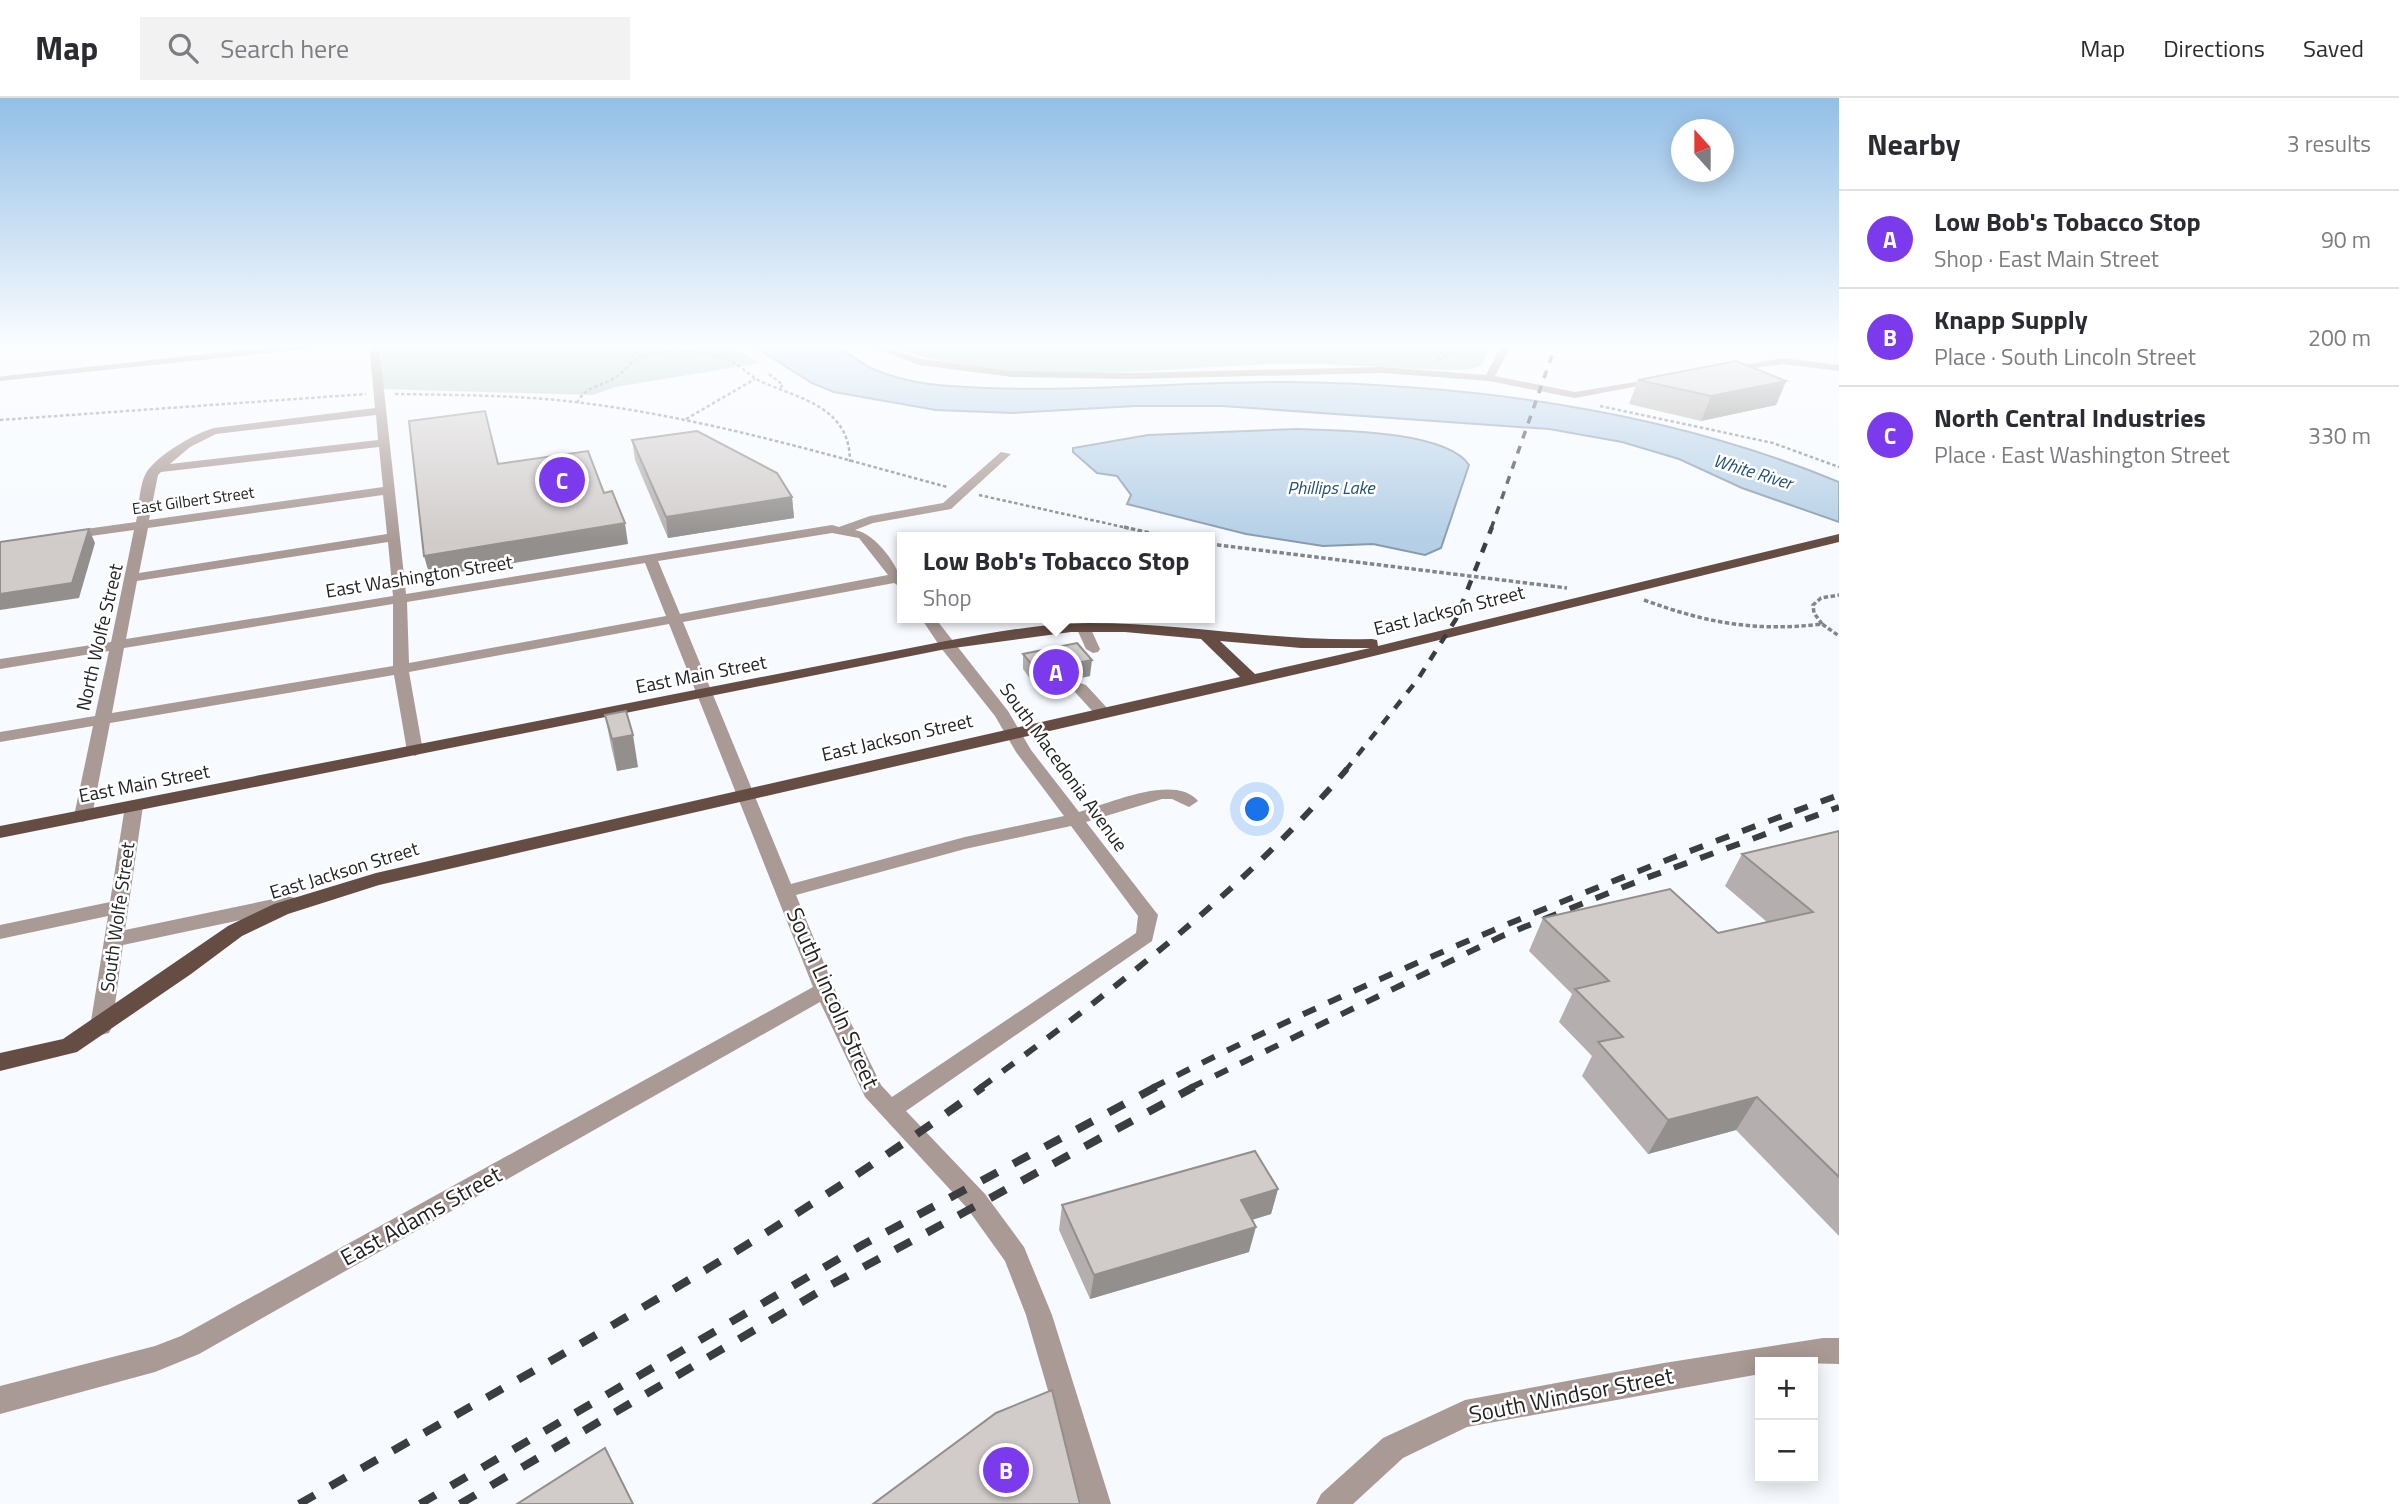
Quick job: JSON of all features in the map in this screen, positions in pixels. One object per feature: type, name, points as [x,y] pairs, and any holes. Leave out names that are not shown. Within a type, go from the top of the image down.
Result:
[{"type":"main road","name":"East Jackson Street","points":[[0,1062],[69,1046],[101,1027],[235,931],[281,909],[376,879],[1251,679],[1839,538]]},
{"type":"main road","name":"East Main Street","points":[[0,832],[946,645],[1083,627],[1302,646],[1416,639]]},
{"type":"main road","points":[[1208,638],[1251,679]]},
{"type":"street","points":[[158,469],[177,450],[214,432],[379,411],[391,489],[400,599],[401,669],[415,751]]},
{"type":"street","points":[[158,469],[255,460],[384,443]]},
{"type":"street","name":"East Washington Street","points":[[0,664],[818,530],[844,529],[870,520],[947,506],[1006,454]]},
{"type":"street","name":"North Wolfe Street","points":[[83,816],[100,720],[120,645],[152,474],[158,469]]},
{"type":"street","name":"East Gilbert Street","points":[[52,538],[391,489]]},
{"type":"street","points":[[844,529],[863,535],[897,577]]},
{"type":"street","points":[[133,578],[395,537]]},
{"type":"street","name":"South Lincoln Street","points":[[650,558],[825,990],[873,1091],[976,1201],[1014,1255],[1039,1315],[1096,1504]]},
{"type":"street","points":[[0,737],[897,582]]},
{"type":"street","name":"South Macedonia Avenue","points":[[889,1111],[1145,936],[1147,915],[1024,752],[1002,714],[931,623]]},
{"type":"street","points":[[1083,627],[1093,649]]},
{"type":"street","points":[[1080,688],[1102,712]]},
{"type":"street","points":[[785,892],[965,843],[1041,829],[1161,794],[1175,794],[1189,801]]},
{"type":"street","name":"South Wolfe Street","points":[[101,1027],[134,806]]},
{"type":"street","points":[[113,940],[324,895]]},
{"type":"street","points":[[0,932],[117,907]]},
{"type":"street","name":"East Adams Street","points":[[0,1400],[155,1359],[190,1345],[825,990]]},
{"type":"street","name":"South Windsor Street","points":[[1331,1504],[1393,1448],[1465,1414],[1664,1376],[1823,1351],[1839,1351]]},
{"type":"path","points":[[0,420],[131,410]]},
{"type":"path","points":[[619,410],[686,420],[964,491],[1145,532]]},
{"type":"path","points":[[686,420],[703,410]]},
{"type":"path","points":[[823,410],[839,422],[850,442],[850,462]]},
{"type":"path","points":[[1618,410],[1773,443],[1839,467]]},
{"type":"path","points":[[1215,545],[1633,596],[1700,622],[1727,627],[1769,629],[1822,624]]},
{"type":"path","points":[[1839,595],[1821,598],[1813,605],[1814,613],[1822,624],[1839,636]]},
{"type":"water","points":[[934,410],[1072,410],[1013,413]]},
{"type":"water","name":"White River","points":[[1273,410],[1589,410],[1707,437],[1774,457],[1839,482],[1839,522],[1742,488],[1679,459],[1622,442],[1549,429]]},
{"type":"water","name":"Phillips Lake","points":[[1298,429],[1364,432],[1416,439],[1439,445],[1457,454],[1469,465],[1441,548],[1425,555],[1373,544],[1323,546],[1246,534],[1127,504],[1131,495],[1117,476],[1097,473],[1073,452],[1073,448],[1148,435]]},
{"type":"building","points":[[485,411],[498,464],[588,451],[604,493],[612,491],[625,523],[424,556],[409,421]]},
{"type":"building","points":[[697,431],[777,473],[792,497],[666,517],[632,440]]},
{"type":"building","points":[[89,529],[72,583],[0,594],[0,542]]},
{"type":"building","points":[[1077,643],[1092,660],[1037,671],[1023,654]]},
{"type":"building","points":[[626,711],[633,735],[612,739],[605,715]]},
{"type":"building","points":[[1839,831],[1839,1177],[1757,1097],[1668,1120],[1598,1042],[1623,1037],[1575,989],[1609,981],[1543,918],[1670,889],[1718,933],[1813,912],[1742,854]]},
{"type":"building","points":[[1255,1151],[1278,1189],[1241,1200],[1256,1227],[1094,1275],[1062,1205]]},
{"type":"building","points":[[1052,1390],[1080,1504],[873,1504],[996,1413]]},
{"type":"building","points":[[605,1448],[633,1504],[517,1504]]},
{"type":"railway","points":[[1491,529],[1533,410]]},
{"type":"railway","points":[[1345,771],[1418,679],[1456,619],[1492,527]]},
{"type":"railway","points":[[980,1088],[1126,978],[1173,939],[1263,858],[1347,769]]},
{"type":"railway","points":[[1152,1088],[1321,1006],[1491,931],[1664,861],[1839,795]]},
{"type":"railway","points":[[1190,1088],[1502,936],[1646,878],[1839,807]]},
{"type":"railway","points":[[299,1504],[733,1253],[901,1145],[983,1087]]},
{"type":"railway","points":[[420,1504],[864,1244],[1156,1087]]},
{"type":"railway","points":[[460,1504],[827,1287],[1194,1087]]},
{"type":"place","name":"North Central Industries","points":[[562,480]]},
{"type":"place","name":"Low Bob's Tobacco Stop","points":[[1056,672]]},
{"type":"place","name":"Knapp Supply","points":[[1006,1470]]}]
